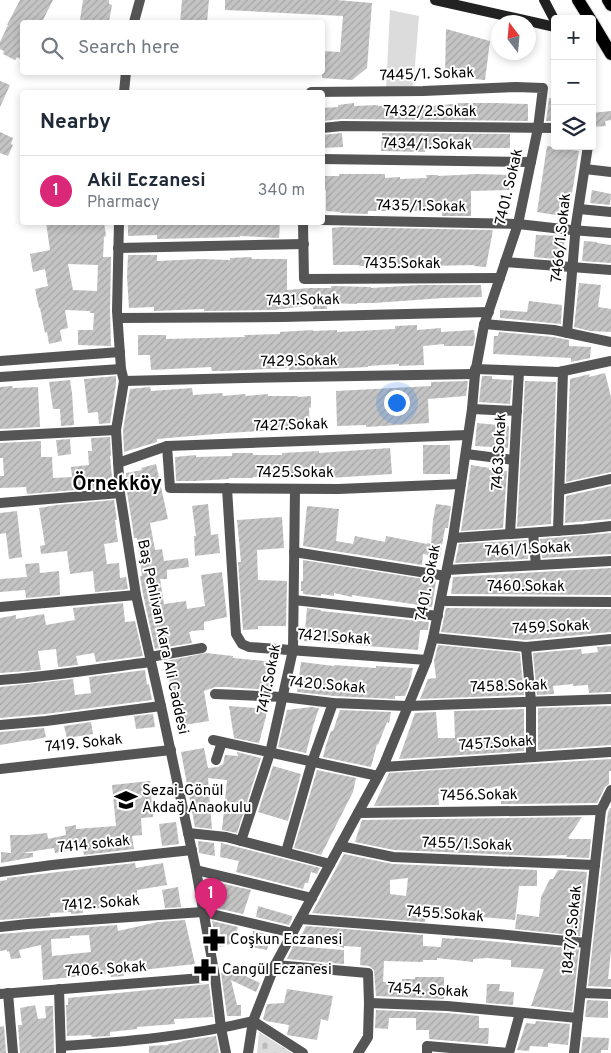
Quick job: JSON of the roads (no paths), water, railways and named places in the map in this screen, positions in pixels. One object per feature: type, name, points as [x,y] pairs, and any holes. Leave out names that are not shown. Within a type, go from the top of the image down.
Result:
[{"type":"main road","points":[[578,0],[587,15]]},
{"type":"main road","points":[[608,0],[611,5]]},
{"type":"main road","points":[[596,29],[611,54]]},
{"type":"street","points":[[135,20],[140,0]]},
{"type":"street","points":[[435,0],[551,26]]},
{"type":"street","points":[[544,0],[552,15]]},
{"type":"street","points":[[124,90],[126,75]]},
{"type":"street","name":"7445/1. Sokak","points":[[325,92],[543,88]]},
{"type":"street","name":"7401. Sokak","points":[[248,1053],[253,1021],[276,964],[380,772],[427,660],[438,616],[453,538],[472,409],[475,372],[484,324],[518,224],[538,128],[543,88]]},
{"type":"street","name":"7432/2.Sokak","points":[[325,128],[342,126],[538,128]]},
{"type":"street","points":[[538,128],[551,128]]},
{"type":"street","name":"7466/1.Sokak","points":[[567,333],[576,231],[587,150]]},
{"type":"street","name":"7434/1.Sokak","points":[[325,159],[531,162]]},
{"type":"street","points":[[585,169],[611,172]]},
{"type":"street","points":[[579,209],[611,212]]},
{"type":"street","name":"7435/1.Sokak","points":[[325,220],[518,224],[611,233]]},
{"type":"street","name":"Baş Pehlivan Kara Ali Caddesi","points":[[119,225],[118,318],[121,369],[124,381],[116,430],[120,493],[136,595],[196,870],[226,1053]]},
{"type":"street","points":[[118,248],[304,244],[303,225]]},
{"type":"street","name":"7435.Sokak","points":[[304,244],[304,280],[500,278]]},
{"type":"street","points":[[505,262],[611,270]]},
{"type":"street","name":"7431.Sokak","points":[[118,318],[283,317],[489,312]]},
{"type":"street","points":[[484,324],[554,330],[611,342]]},
{"type":"street","points":[[0,360],[120,352]]},
{"type":"street","name":"7429.Sokak","points":[[124,381],[563,371],[611,361]]},
{"type":"street","points":[[0,377],[121,369]]},
{"type":"street","name":"7463.Sokak","points":[[510,534],[519,371]]},
{"type":"street","points":[[558,531],[563,371]]},
{"type":"street","points":[[472,409],[517,411]]},
{"type":"street","points":[[0,436],[116,430]]},
{"type":"street","name":"7427.Sokak","points":[[118,463],[167,446],[468,435]]},
{"type":"street","name":"7425.Sokak","points":[[167,446],[170,488],[338,489],[461,484]]},
{"type":"street","points":[[466,454],[514,460]]},
{"type":"street","points":[[560,490],[611,478]]},
{"type":"street","name":"7421.Sokak","points":[[227,488],[236,634],[242,644],[249,647],[427,660]]},
{"type":"street","name":"7417.Sokak","points":[[241,841],[270,753],[293,650],[295,488]]},
{"type":"street","points":[[0,503],[120,493]]},
{"type":"street","points":[[453,538],[611,526]]},
{"type":"street","points":[[533,533],[536,565]]},
{"type":"street","name":"7461/1.Sokak","points":[[294,552],[447,573],[611,561]]},
{"type":"street","points":[[0,607],[136,595]]},
{"type":"street","points":[[294,600],[438,616]]},
{"type":"street","name":"7460.Sokak","points":[[441,601],[611,602]]},
{"type":"street","name":"7459.Sokak","points":[[433,638],[526,647],[611,639]]},
{"type":"street","points":[[526,647],[531,702],[531,757]]},
{"type":"street","points":[[0,680],[34,678],[88,670],[202,648]]},
{"type":"street","name":"7420.Sokak","points":[[215,694],[283,697],[333,703],[408,706]]},
{"type":"street","name":"7458.Sokak","points":[[408,706],[611,699]]},
{"type":"street","points":[[286,852],[312,762],[333,703]]},
{"type":"street","points":[[0,725],[161,706]]},
{"type":"street","name":"7457.Sokak","points":[[216,760],[217,741],[312,762],[380,772],[531,757],[611,752]]},
{"type":"street","name":"7419. Sokak","points":[[0,769],[171,750]]},
{"type":"street","points":[[601,810],[611,790]]},
{"type":"street","name":"7456.Sokak","points":[[358,813],[601,810]]},
{"type":"street","name":"1847/9.Sokak","points":[[574,1053],[601,810]]},
{"type":"street","points":[[188,833],[226,837],[330,864]]},
{"type":"street","name":"7455/1.Sokak","points":[[340,846],[393,857],[595,865]]},
{"type":"street","name":"7414 sokak","points":[[0,872],[192,850]]},
{"type":"street","points":[[196,870],[312,898]]},
{"type":"street","name":"7412. Sokak","points":[[0,927],[203,912],[293,933]]},
{"type":"street","name":"7455.Sokak","points":[[301,919],[586,943]]},
{"type":"street","name":"7454. Sokak","points":[[276,964],[368,973],[368,1003],[447,1006],[578,1018]]},
{"type":"street","name":"7406. Sokak","points":[[4,993],[215,977]]},
{"type":"street","points":[[59,989],[61,1050],[221,1028],[253,1021],[303,1053]]},
{"type":"street","points":[[4,993],[13,1053]]},
{"type":"street","points":[[580,993],[611,994]]},
{"type":"street","points":[[358,1053],[368,1038],[368,1003]]},
{"type":"street","points":[[427,1049],[509,1053],[520,1013]]},
{"type":"street","points":[[120,1042],[120,1053]]},
{"type":"place","name":"Sezai-Gönül Akdağ Anaokulu","points":[[126,800]]},
{"type":"place","name":"Akil Eczanesi","points":[[211,919]]},
{"type":"place","name":"Coşkun Eczanesi","points":[[214,940]]},
{"type":"place","name":"Cangül Eczanesi","points":[[205,970]]},
{"type":"district","name":"Örnekköy","points":[[117,485]]}]
